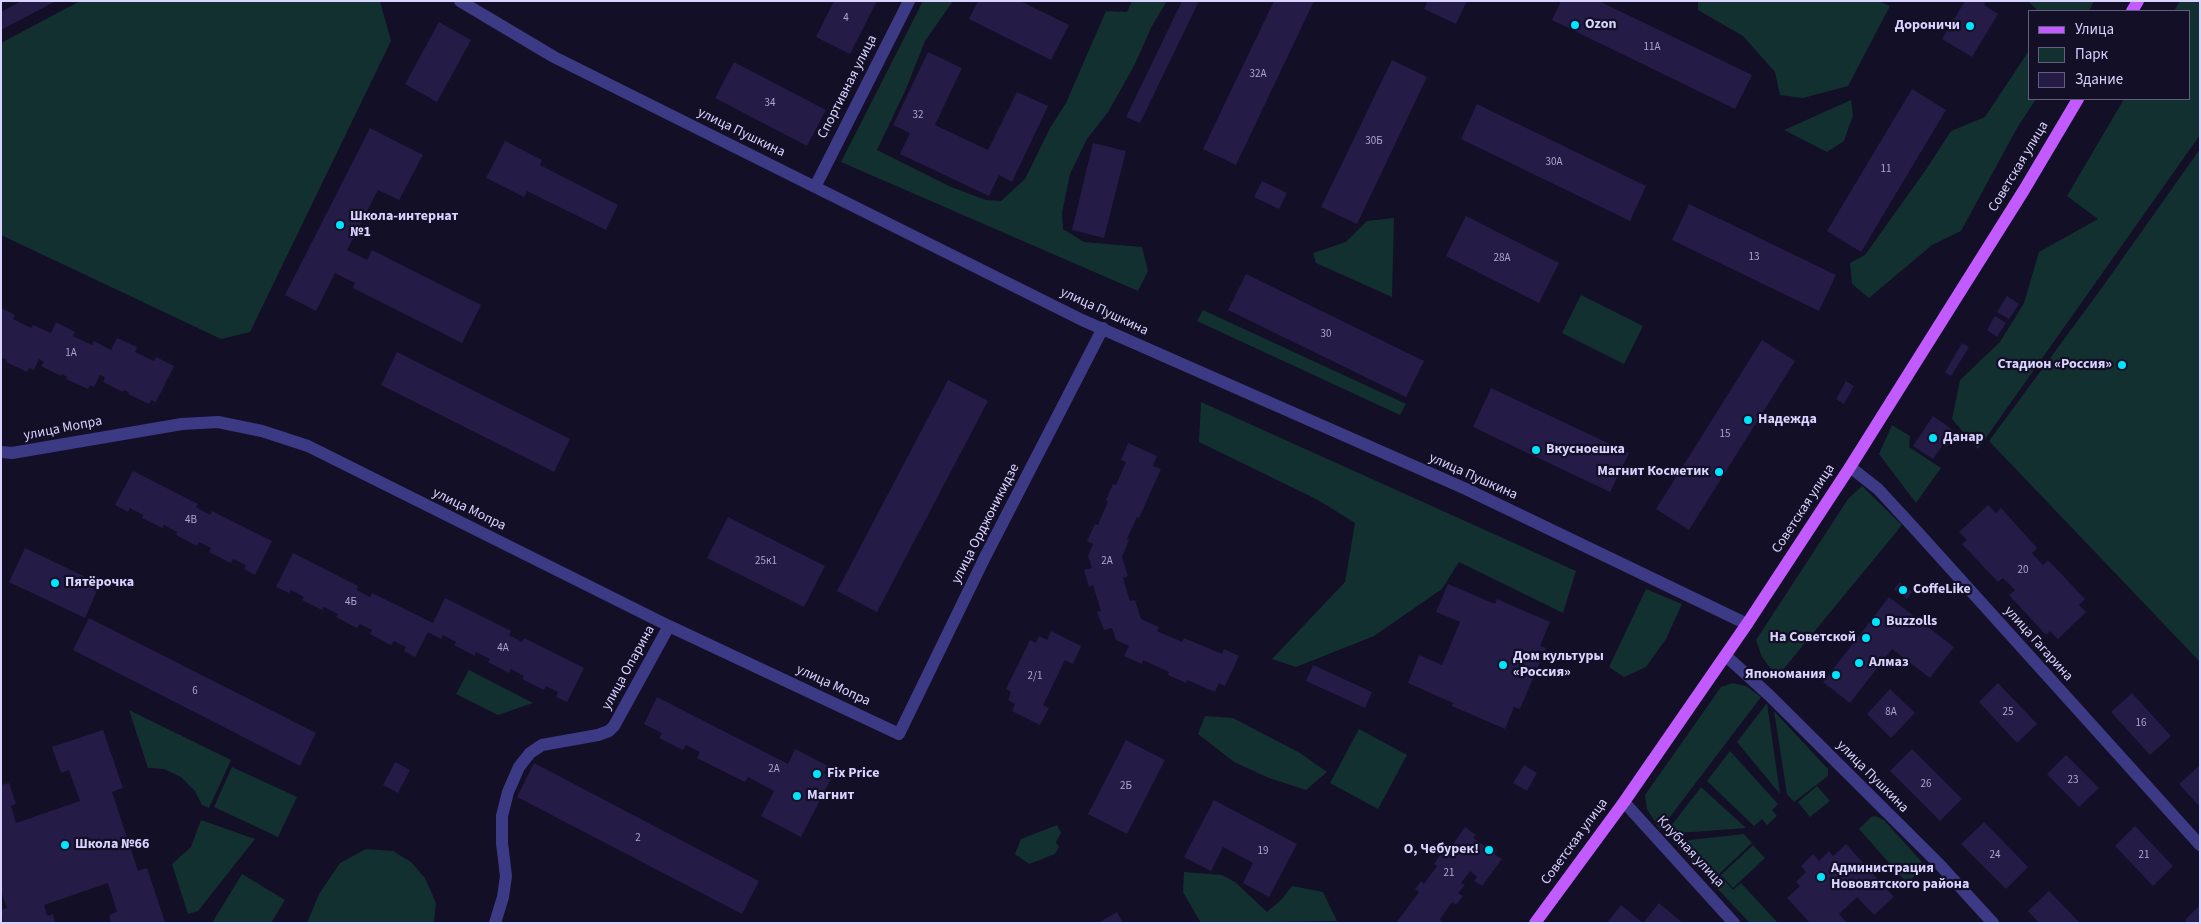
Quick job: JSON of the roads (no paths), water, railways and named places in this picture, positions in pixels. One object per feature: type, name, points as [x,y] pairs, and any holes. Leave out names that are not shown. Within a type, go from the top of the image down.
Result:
[{"type":"main road","name":"Советская улица","points":[[1535,923],[1624,802],[1748,624],[1850,467],[2024,190],[2077,100]]},
{"type":"street","name":"улица Пушкина","points":[[460,1],[554,58],[1103,328],[1466,489],[1748,624]]},
{"type":"street","name":"Спортивная улица","points":[[816,187],[909,1]]},
{"type":"street","name":"улица Орджоникидзе","points":[[899,734],[985,556],[1103,328]]},
{"type":"street","name":"улица Мопра","points":[[1,452],[12,453],[182,424],[218,422],[262,431],[308,446],[669,626],[899,734]]},
{"type":"street","name":"улица Гагарина","points":[[1850,467],[1878,489],[2200,845]]},
{"type":"street","name":"улица Опарина","points":[[496,923],[506,876],[502,843],[502,816],[508,792],[519,767],[530,753],[542,745],[598,735],[609,731],[614,726],[669,626]]},
{"type":"street","name":"улица Пушкина","points":[[1726,656],[1769,695],[1933,858],[1993,923]]},
{"type":"street","name":"Клубная улица","points":[[1624,802],[1734,923]]},
{"type":"place","name":"Ozon","points":[[1575,25]]},
{"type":"place","name":"Дороничи","points":[[1970,26]]},
{"type":"place","name":"Школа-интернат №1","points":[[340,225]]},
{"type":"place","name":"Стадион «Россия»","points":[[2122,365]]},
{"type":"place","name":"Надежда","points":[[1748,420]]},
{"type":"place","name":"Данар","points":[[1933,438]]},
{"type":"place","name":"Вкусноешка","points":[[1536,450]]},
{"type":"place","name":"Магнит Косметик","points":[[1719,472]]},
{"type":"place","name":"Пятёрочка","points":[[55,583]]},
{"type":"place","name":"CoffeLike","points":[[1903,590]]},
{"type":"place","name":"Buzzolls","points":[[1876,622]]},
{"type":"place","name":"На Советской","points":[[1866,638]]},
{"type":"place","name":"Алмаз","points":[[1859,663]]},
{"type":"place","name":"Дом культуры «Россия»","points":[[1503,665]]},
{"type":"place","name":"Япономания","points":[[1836,675]]},
{"type":"place","name":"Fix Price","points":[[817,774]]},
{"type":"place","name":"Магнит","points":[[797,796]]},
{"type":"place","name":"Школа №66","points":[[65,845]]},
{"type":"place","name":"О, Чебурек!","points":[[1489,850]]},
{"type":"place","name":"Администрация Нововятского района","points":[[1821,877]]}]
